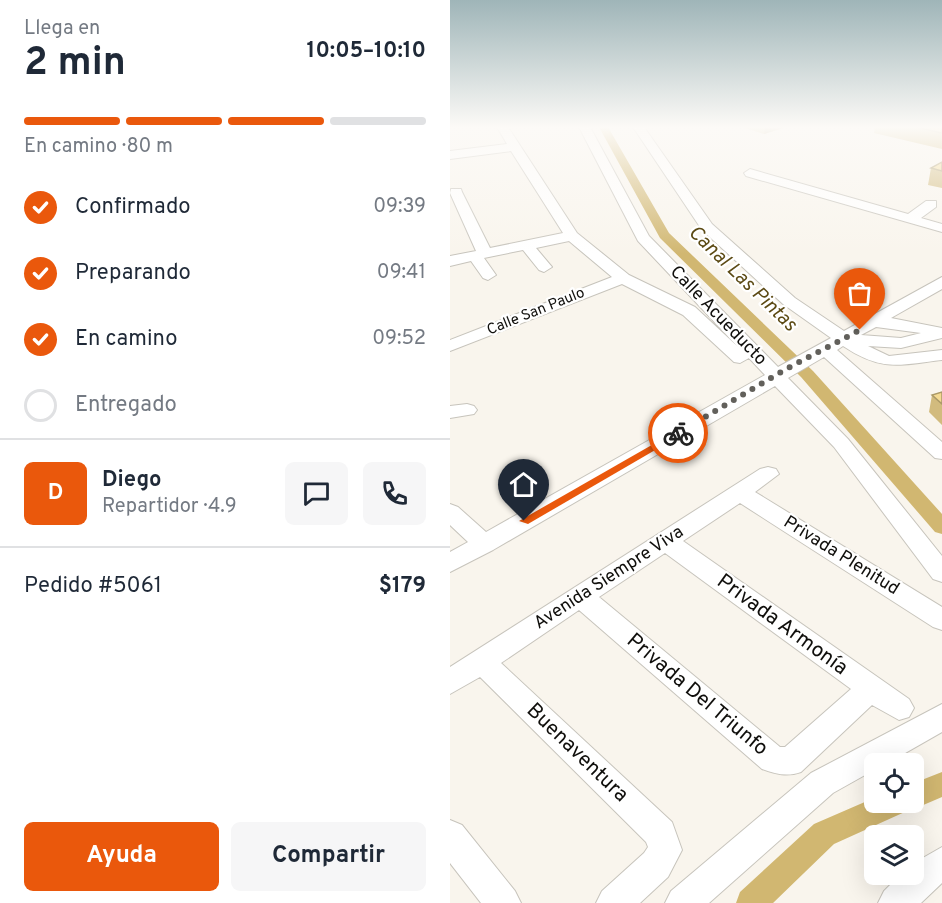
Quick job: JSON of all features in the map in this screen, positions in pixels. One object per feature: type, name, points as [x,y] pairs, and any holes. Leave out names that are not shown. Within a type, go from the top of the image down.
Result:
[{"type":"street","points":[[528,169],[572,236],[622,278],[689,311],[776,376]]},
{"type":"street","name":"Calle Acueducto","points":[[606,169],[643,238],[841,443],[942,573]]},
{"type":"street","points":[[667,169],[707,226],[789,301],[844,339],[870,356],[889,361],[942,355]]},
{"type":"street","points":[[750,173],[942,228]]},
{"type":"street","points":[[456,192],[488,275]]},
{"type":"street","points":[[910,219],[931,204]]},
{"type":"street","points":[[450,223],[467,220]]},
{"type":"street","points":[[450,261],[572,236]]},
{"type":"street","points":[[526,245],[544,267]]},
{"type":"street","name":"Calle San Paulo","points":[[450,346],[622,278]]},
{"type":"street","points":[[450,563],[817,352],[876,322],[942,282]]},
{"type":"street","points":[[911,300],[914,308],[942,333]]},
{"type":"street","points":[[876,322],[911,325],[942,333]]},
{"type":"street","points":[[844,339],[872,343],[901,343],[942,333]]},
{"type":"street","points":[[922,359],[942,333]]},
{"type":"street","points":[[817,352],[942,453]]},
{"type":"street","name":"Avenida Siempre Viva","points":[[450,682],[768,474]]},
{"type":"street","name":"Privada Plenitud","points":[[740,493],[942,620]]},
{"type":"street","points":[[450,512],[485,544]]},
{"type":"street","name":"Privada Armonía","points":[[666,541],[899,708]]},
{"type":"street","name":"Privada Del Triunfo","points":[[581,597],[773,759],[790,762],[797,757],[870,689]]},
{"type":"street","name":"Buenaventura","points":[[482,662],[660,833],[664,850],[656,866],[614,903]]},
{"type":"street","points":[[683,903],[822,783],[942,717]]},
{"type":"street","points":[[450,836],[503,903]]},
{"type":"street","points":[[896,903],[930,871],[942,864]]},
{"type":"building","points":[[942,392],[942,404],[932,395]]},
{"type":"waterway","name":"Canal Las Pintas","points":[[627,169],[664,235],[807,374],[942,527]]},
{"type":"waterway","name":"Canal Las Pintas","points":[[924,792],[942,784]]},
{"type":"waterway","name":"Canal Las Pintas","points":[[751,903],[824,834],[872,813]]},
{"type":"way so far","points":[[678,433],[788,368],[860,330]]},
{"type":"route","points":[[524,521],[678,433]]}]
